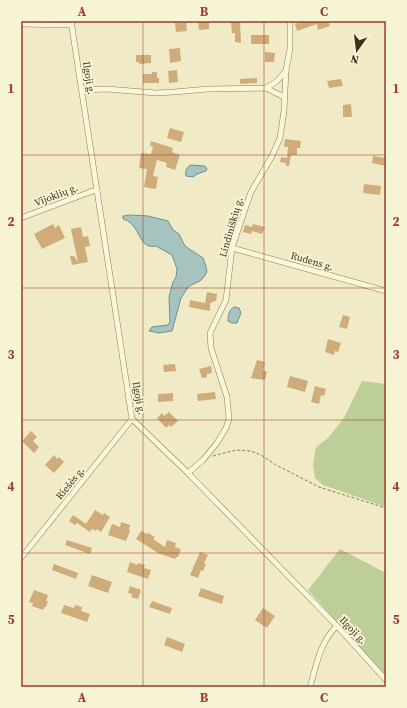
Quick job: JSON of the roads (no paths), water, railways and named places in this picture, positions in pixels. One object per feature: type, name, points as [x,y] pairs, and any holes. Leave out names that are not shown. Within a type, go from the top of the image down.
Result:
[{"type":"street","name":"Lindiniškių g.","points":[[188,473],[205,458],[226,428],[229,419],[227,396],[210,340],[212,328],[226,300],[232,248],[251,192],[272,156],[280,138],[284,111],[286,70],[290,49],[290,21]]},
{"type":"street","points":[[21,24],[72,23]]},
{"type":"street","name":"Ilgoji g.","points":[[72,23],[132,419],[188,473],[337,626],[386,680]]},
{"type":"street","points":[[266,88],[276,82],[286,70]]},
{"type":"street","points":[[82,90],[107,89],[156,93],[208,88],[266,88],[284,97]]},
{"type":"street","name":"Vijoklių g.","points":[[21,218],[97,190]]},
{"type":"street","name":"Rudens g.","points":[[232,248],[386,291]]},
{"type":"street","name":"Riešės g.","points":[[21,558],[132,419]]},
{"type":"street","points":[[310,687],[322,648],[328,636],[337,626]]},
{"type":"water","points":[[190,165],[205,166],[207,169],[206,171],[193,177],[186,176],[186,170]]},
{"type":"water","points":[[123,216],[148,216],[168,221],[173,230],[179,234],[185,246],[203,258],[206,266],[207,272],[204,277],[200,281],[189,286],[181,298],[172,331],[159,333],[149,331],[152,327],[168,325],[170,322],[169,297],[176,277],[177,269],[172,255],[156,246],[147,245],[143,242],[133,225],[123,219]]},
{"type":"water","points":[[234,307],[239,308],[241,313],[237,323],[228,321],[229,313]]}]
